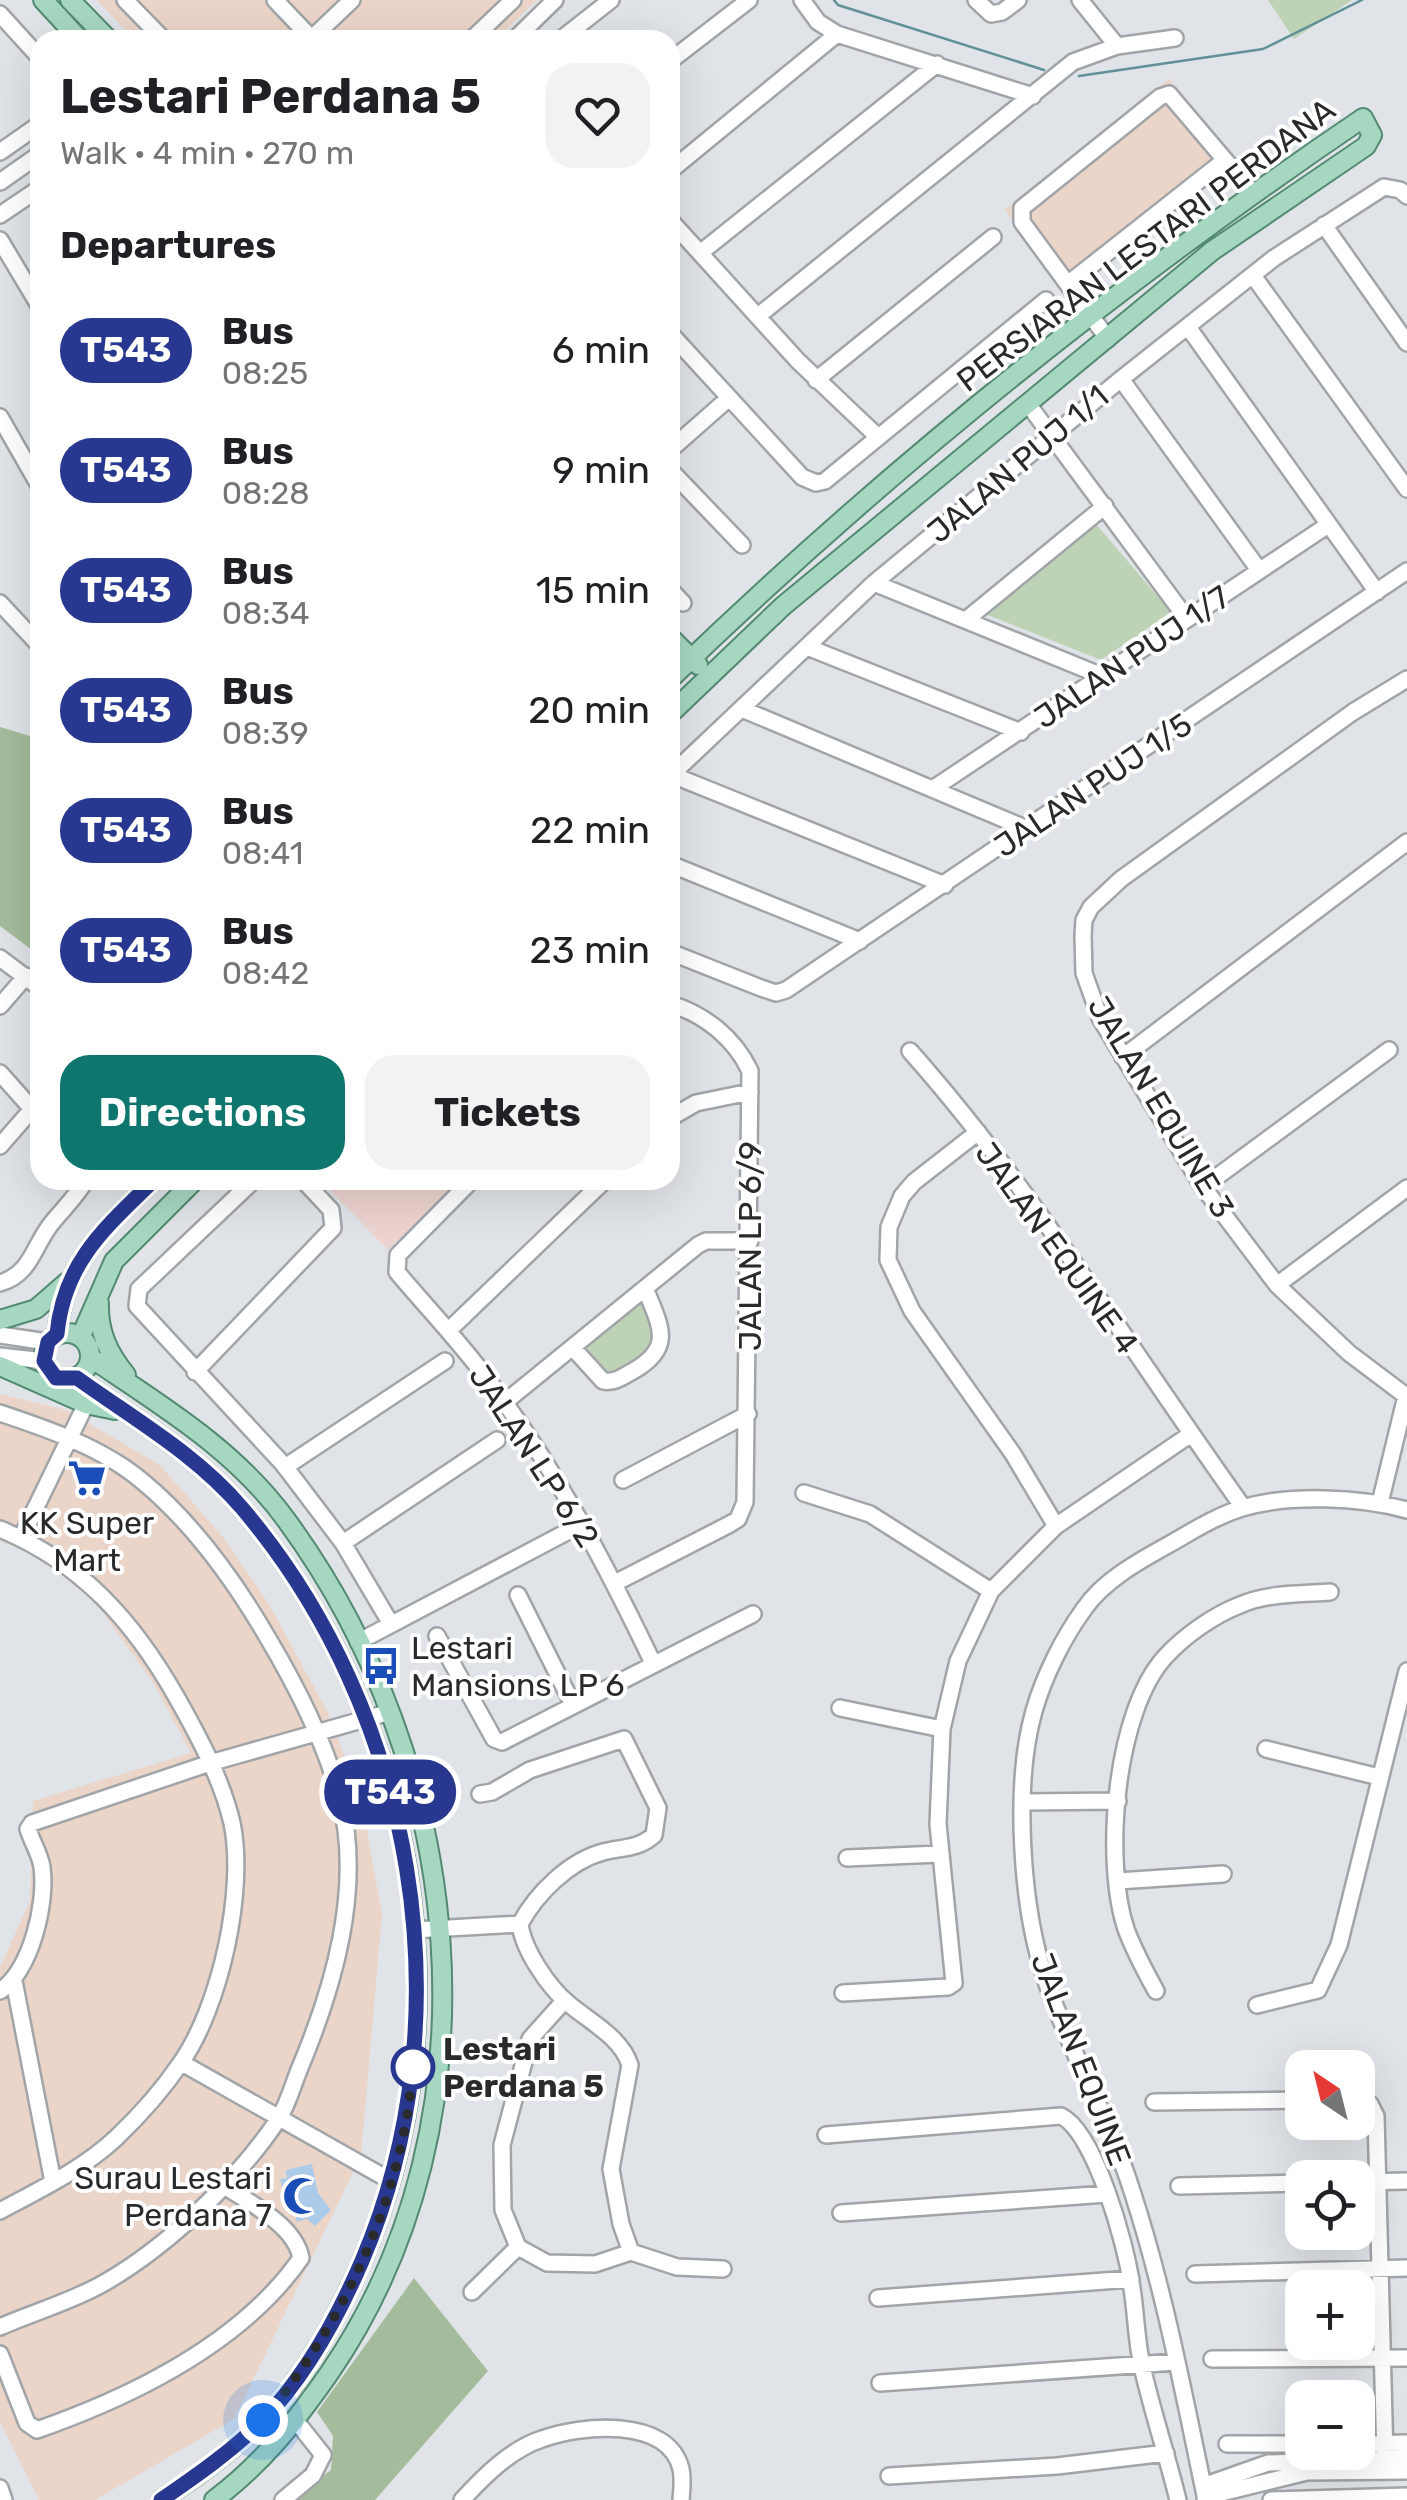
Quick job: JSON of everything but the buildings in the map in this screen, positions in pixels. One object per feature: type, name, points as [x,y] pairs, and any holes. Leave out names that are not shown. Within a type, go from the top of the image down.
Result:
[{"type":"main road","points":[[42,0],[70,30]]},
{"type":"main road","points":[[70,0],[98,30]]},
{"type":"main road","name":"PERSIARAN LESTARI PERDANA","points":[[680,667],[888,483],[1090,316],[1253,192],[1363,118],[1372,135],[1366,146],[1212,251],[866,536],[680,704]]},
{"type":"main road","points":[[680,636],[701,639],[722,631]]},
{"type":"main road","points":[[680,646],[708,676]]},
{"type":"main road","points":[[680,680],[694,691]]},
{"type":"main road","points":[[144,1190],[89,1243],[71,1278],[44,1361],[56,1378],[77,1378],[182,1450],[225,1490],[292,1576],[333,1647],[365,1719],[398,1820],[414,1930],[417,2040],[409,2104],[391,2181],[345,2300],[290,2388],[232,2448],[161,2500]]},
{"type":"main road","points":[[81,1336],[114,1261],[185,1190]]},
{"type":"main road","points":[[0,1320],[36,1309],[71,1278]]},
{"type":"main road","points":[[99,1290],[98,1320],[106,1346],[136,1387]]},
{"type":"main road","points":[[52,1338],[69,1332],[81,1336],[89,1346],[91,1358],[77,1378]]},
{"type":"main road","points":[[91,1358],[202,1431],[261,1490],[314,1561],[390,1712],[424,1818],[441,1930],[442,2026],[434,2110],[419,2182],[397,2250],[366,2314],[296,2421],[243,2478],[214,2500]]},
{"type":"main road","points":[[0,1366],[86,1404],[125,1412]]},
{"type":"street","points":[[126,0],[154,30]]},
{"type":"street","points":[[275,0],[304,30]]},
{"type":"street","points":[[322,30],[352,0]]},
{"type":"street","points":[[481,30],[512,0]]},
{"type":"street","points":[[524,30],[555,0]]},
{"type":"street","points":[[573,30],[611,0]]},
{"type":"street","points":[[680,53],[749,0]]},
{"type":"street","points":[[802,0],[818,22],[837,34],[1038,92]]},
{"type":"street","points":[[980,4],[996,14],[1018,0]]},
{"type":"street","points":[[1080,0],[1117,46]]},
{"type":"street","points":[[0,14],[30,47]]},
{"type":"street","points":[[0,44],[16,32]]},
{"type":"street","points":[[680,163],[837,34]]},
{"type":"street","points":[[758,316],[1073,62],[1117,46],[1175,38]]},
{"type":"street","points":[[700,253],[937,64]]},
{"type":"street","points":[[1108,340],[1019,213],[1160,97],[1173,96],[1253,192]]},
{"type":"street","points":[[0,152],[30,131]]},
{"type":"street","points":[[1069,283],[1225,160]]},
{"type":"street","points":[[0,182],[30,161]]},
{"type":"street","name":"JALAN PUJ 1/1","points":[[680,765],[874,582],[1121,379],[1324,225],[1377,192],[1400,192]]},
{"type":"street","points":[[0,215],[30,195]]},
{"type":"street","points":[[1324,225],[1407,343]]},
{"type":"street","points":[[680,231],[816,380],[877,436]]},
{"type":"street","points":[[816,380],[993,237]]},
{"type":"street","points":[[0,240],[30,286]]},
{"type":"street","points":[[1254,277],[1407,488]]},
{"type":"street","points":[[680,346],[802,477],[816,483],[825,481],[1046,300]]},
{"type":"street","points":[[1188,326],[1378,592]]},
{"type":"street","points":[[1121,379],[1260,570]]},
{"type":"street","points":[[680,441],[729,398]]},
{"type":"street","points":[[1028,404],[1187,619]]},
{"type":"street","points":[[0,417],[30,469]]},
{"type":"street","points":[[680,480],[742,545]]},
{"type":"street","points":[[967,620],[1106,506]]},
{"type":"street","name":"JALAN PUJ 1/7","points":[[934,788],[1328,524]]},
{"type":"street","name":"JALAN PUJ 1/5","points":[[680,956],[776,993],[944,885],[1407,571]]},
{"type":"street","points":[[874,582],[1102,676]]},
{"type":"street","points":[[680,600],[683,603]]},
{"type":"street","points":[[0,603],[16,624],[30,632]]},
{"type":"street","points":[[807,647],[1021,732]]},
{"type":"street","name":"JALAN EQUINE 3","points":[[1380,1503],[1406,1396],[1349,1353],[1276,1285],[1202,1187],[1100,1018],[1084,973],[1084,920],[1091,907],[1172,841],[1353,712],[1407,679]]},
{"type":"street","points":[[742,709],[1027,829]]},
{"type":"street","points":[[680,778],[799,822],[944,885]]},
{"type":"street","points":[[1123,1057],[1407,842]]},
{"type":"street","points":[[680,868],[860,941]]},
{"type":"street","points":[[0,958],[30,979]]},
{"type":"street","points":[[0,1006],[26,976]]},
{"type":"street","name":"JALAN LP 6/9","points":[[615,1583],[730,1524],[738,1519],[745,1502],[750,1071],[735,1044],[707,1022],[680,1009]]},
{"type":"street","points":[[1202,1187],[1389,1050]]},
{"type":"street","points":[[910,1051],[978,1132]]},
{"type":"street","points":[[0,1073],[30,1102]]},
{"type":"street","points":[[680,1112],[696,1103],[750,1092]]},
{"type":"street","points":[[0,1146],[30,1116]]},
{"type":"street","name":"JALAN EQUINE 4","points":[[1056,1526],[1014,1454],[912,1311],[888,1260],[889,1227],[902,1196],[978,1132],[1243,1508]]},
{"type":"street","points":[[1276,1285],[1407,1188]]},
{"type":"street","points":[[0,1283],[20,1274],[50,1226],[80,1190]]},
{"type":"street","points":[[243,1190],[139,1289],[136,1300],[140,1311],[285,1468],[343,1543],[391,1624]]},
{"type":"street","points":[[196,1372],[333,1228],[332,1210],[313,1190]]},
{"type":"street","name":"JALAN LP 6/2","points":[[462,1190],[404,1248],[395,1264],[403,1279],[450,1330],[504,1402],[615,1583],[654,1664]]},
{"type":"street","points":[[450,1330],[594,1190]]},
{"type":"street","points":[[504,1402],[706,1241],[750,1240]]},
{"type":"street","points":[[574,1348],[603,1382],[613,1382],[650,1361],[658,1353],[661,1337],[644,1288]]},
{"type":"street","points":[[0,1335],[52,1338]]},
{"type":"street","points":[[0,1356],[44,1361]]},
{"type":"street","points":[[285,1468],[445,1361]]},
{"type":"street","points":[[21,1538],[86,1404]]},
{"type":"street","points":[[0,1413],[69,1438],[141,1480],[184,1523],[252,1612],[318,1734],[340,1800],[346,1842],[345,1898],[330,1990],[280,2117],[194,2218],[108,2281],[0,2326]]},
{"type":"street","points":[[623,1480],[748,1414]]},
{"type":"street","points":[[843,1993],[948,1987],[954,1983],[939,1854],[942,1729],[958,1662],[991,1591],[1056,1526],[1191,1434]]},
{"type":"street","points":[[343,1543],[497,1440]]},
{"type":"street","points":[[804,1492],[870,1514],[991,1591]]},
{"type":"street","name":"JALAN EQUINE","points":[[1205,2494],[1158,2274],[1131,2185],[1040,1963],[1027,1890],[1024,1802],[1034,1711],[1055,1658],[1085,1606],[1148,1556],[1243,1508],[1331,1498],[1407,1510]]},
{"type":"street","points":[[358,1642],[580,1525]]},
{"type":"street","points":[[0,1529],[71,1566],[103,1594],[132,1628],[166,1679],[210,1763],[232,1825],[236,1864],[223,1963],[182,2062],[117,2137],[53,2182],[0,2211]]},
{"type":"street","points":[[1156,1990],[1126,1927],[1118,1880],[1118,1801],[1131,1717],[1165,1657],[1188,1637],[1241,1604],[1274,1596],[1330,1592]]},
{"type":"street","points":[[518,1594],[574,1705]]},
{"type":"street","points":[[436,1636],[498,1742],[754,1614]]},
{"type":"street","points":[[1256,2005],[1318,1990],[1340,1945],[1407,1670]]},
{"type":"street","points":[[840,1708],[942,1729]]},
{"type":"street","points":[[53,2182],[14,1981],[41,1902],[42,1867],[28,1830],[32,1823],[210,1763],[390,1712]]},
{"type":"street","points":[[480,1794],[492,1792],[530,1770],[624,1739],[658,1808],[654,1834],[644,1844],[600,1853],[573,1868],[544,1890],[520,1924],[522,1940],[564,2001],[604,2030],[630,2065],[612,2169],[621,2224],[631,2252]]},
{"type":"street","points":[[1266,1749],[1379,1777]]},
{"type":"street","points":[[1024,1802],[1118,1801]]},
{"type":"street","points":[[847,1858],[939,1854]]},
{"type":"street","points":[[1118,1880],[1224,1874]]},
{"type":"street","points":[[414,1930],[520,1924]]},
{"type":"street","points":[[0,1991],[14,1981]]},
{"type":"street","points":[[564,2001],[530,2039],[502,2145],[502,2210],[518,2247],[547,2263],[595,2264],[631,2252],[677,2267],[723,2269]]},
{"type":"street","points":[[182,2062],[391,2181]]},
{"type":"street","points":[[1154,2102],[1285,2100]]},
{"type":"street","points":[[1375,2114],[1380,2182],[1384,2451]]},
{"type":"street","points":[[826,2135],[1061,2116],[1080,2133],[1107,2194],[1131,2279],[1142,2365],[1178,2500]]},
{"type":"street","points":[[1375,2182],[1407,2182]]},
{"type":"street","points":[[1179,2186],[1285,2183]]},
{"type":"street","points":[[0,2354],[26,2423],[36,2430],[155,2381],[266,2302],[301,2258],[299,2247],[272,2219],[223,2185]]},
{"type":"street","points":[[842,2213],[1107,2194]]},
{"type":"street","points":[[472,2292],[518,2247]]},
{"type":"street","points":[[1194,2274],[1407,2268]]},
{"type":"street","points":[[878,2298],[1131,2279]]},
{"type":"street","points":[[1212,2359],[1407,2358]]},
{"type":"street","points":[[880,2383],[1176,2362]]},
{"type":"street","points":[[283,2500],[313,2475],[323,2456],[296,2421]]},
{"type":"street","points":[[462,2500],[507,2458],[540,2439],[598,2430],[626,2430],[664,2443],[681,2470],[681,2500]]},
{"type":"street","points":[[1275,2473],[1305,2460],[1384,2451],[1407,2443]]},
{"type":"street","points":[[1227,2444],[1285,2444]]},
{"type":"street","points":[[1375,2449],[1407,2458]]},
{"type":"street","points":[[889,2476],[1057,2466],[1166,2453]]},
{"type":"street","points":[[1205,2494],[1244,2478],[1257,2465],[1275,2473],[1407,2471]]},
{"type":"street","points":[[0,2488],[4,2500]]},
{"type":"street","points":[[1271,2500],[1407,2496]]},
{"type":"shaded area","points":[[97,0],[537,0],[506,30],[126,30]]},
{"type":"shaded area","points":[[1169,79],[1234,161],[1069,296],[1005,210]]},
{"type":"shaded area","points":[[330,1190],[450,1190],[388,1250]]},
{"type":"shaded area","points":[[0,1394],[66,1410],[160,1465],[223,1537],[269,1604],[327,1711],[361,1799],[382,1914],[361,2156],[234,2419],[95,2500],[39,2500],[0,2422],[0,1967],[30,1901],[33,1801],[191,1753],[154,1684],[95,1602],[45,1559],[0,1541]]},
{"type":"green space","points":[[1268,0],[1352,0],[1294,39]]},
{"type":"green space","points":[[1096,524],[1171,612],[1101,660],[988,615],[988,609]]},
{"type":"green space","points":[[0,727],[30,736],[30,948],[0,926]]},
{"type":"green space","points":[[640,1295],[650,1324],[648,1354],[614,1375],[601,1374],[581,1347]]},
{"type":"green space","points":[[414,2278],[488,2371],[375,2500],[289,2500],[331,2470],[333,2436],[317,2412]]},
{"type":"waterway","points":[[834,0],[838,5],[1044,70]]},
{"type":"waterway","points":[[1079,76],[1263,49],[1362,0]]},
{"type":"bus line","name":"T543","points":[[144,1190],[89,1243],[59,1312],[57,1334],[43,1351],[44,1361],[56,1378],[77,1378],[182,1450],[242,1508],[292,1576],[346,1672],[382,1766],[398,1820],[418,1974],[417,2040],[409,2104],[391,2181],[345,2300],[311,2359],[263,2420],[161,2500]]},
{"type":"place","name":"KK Super Mart","points":[[87,1478]]},
{"type":"place","name":"Lestari Mansions LP 6","points":[[381,1666]]},
{"type":"place","name":"Lestari Perdana 5","points":[[413,2067]]},
{"type":"place","name":"Surau Lestari Perdana 7","points":[[302,2196]]},
{"type":"route","points":[[263,2420],[311,2359],[345,2300],[371,2239],[391,2181],[409,2104],[413,2067]]}]
